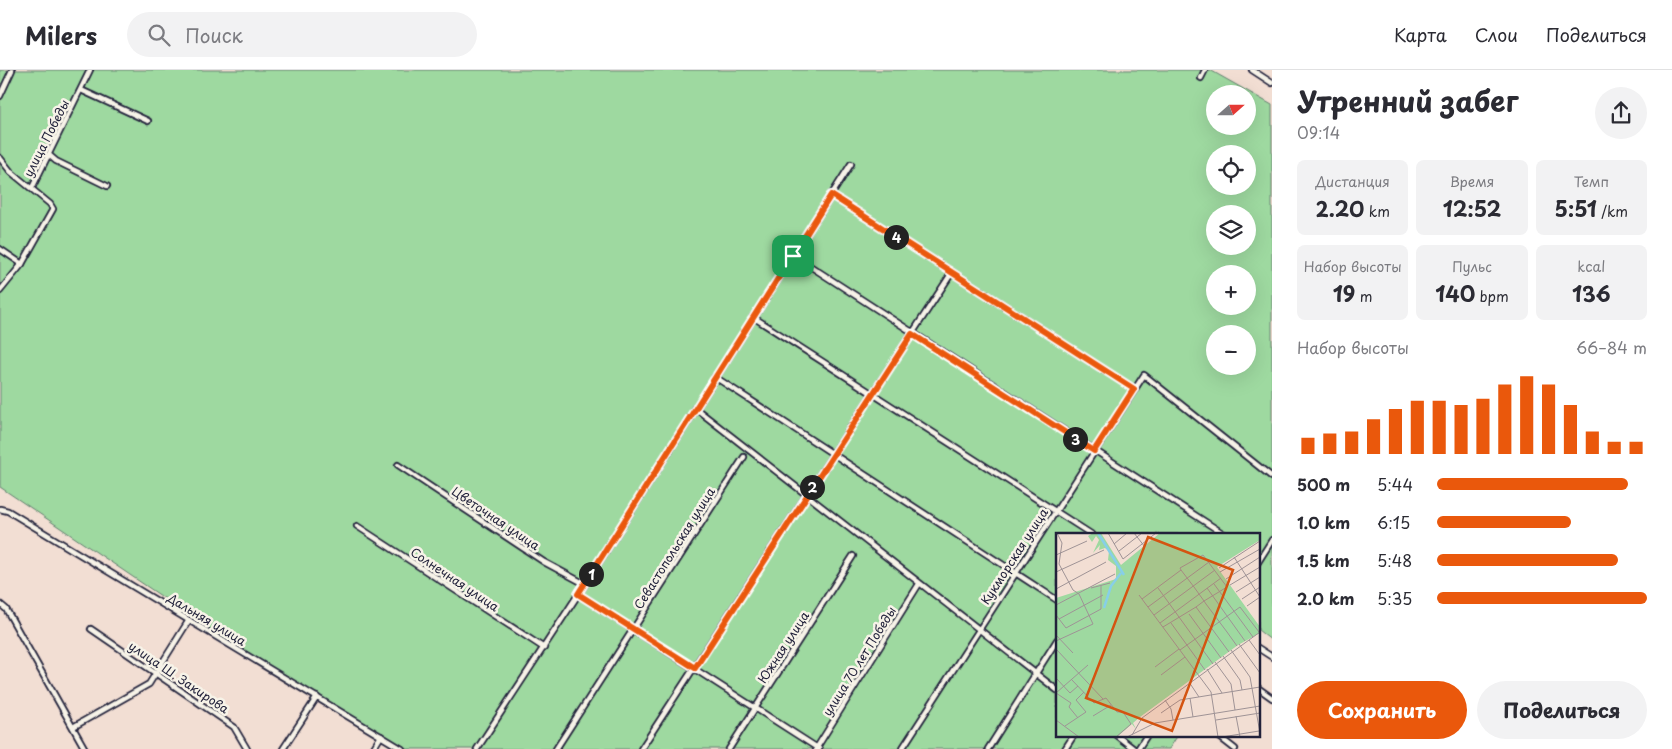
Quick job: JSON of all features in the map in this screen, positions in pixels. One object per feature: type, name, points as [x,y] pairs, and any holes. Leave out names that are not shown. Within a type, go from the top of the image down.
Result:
[{"type":"street","points":[[0,96],[12,70]]},
{"type":"street","name":"улица Победы","points":[[32,188],[90,70]]},
{"type":"street","points":[[1200,78],[1205,70]]},
{"type":"street","points":[[1252,70],[1272,83]]},
{"type":"street","points":[[80,90],[148,121]]},
{"type":"street","points":[[49,155],[56,161],[107,186]]},
{"type":"street","points":[[0,158],[11,172],[32,188],[53,209],[22,264],[0,291]]},
{"type":"street","points":[[477,749],[585,584],[851,164]]},
{"type":"street","points":[[831,195],[951,274],[1134,389]]},
{"type":"street","points":[[0,249],[22,264]]},
{"type":"street","points":[[793,256],[1222,533]]},
{"type":"street","points":[[641,749],[951,274]]},
{"type":"street","points":[[753,317],[1088,533]]},
{"type":"street","name":"Кукморская улица","points":[[902,749],[1144,375],[1272,477]]},
{"type":"street","points":[[715,377],[1056,599]]},
{"type":"street","points":[[695,408],[1056,689]]},
{"type":"street","name":"Севастопольская улица","points":[[556,749],[744,457]]},
{"type":"street","name":"Цветочная улица","points":[[398,465],[544,562],[585,584]]},
{"type":"street","name":"Дальняя улица","points":[[0,509],[8,511],[402,749]]},
{"type":"street","name":"Солнечная улица","points":[[357,526],[544,648]]},
{"type":"street","points":[[1260,557],[1272,540]]},
{"type":"street","name":"Южная улица","points":[[729,749],[853,556]]},
{"type":"street","name":"улица 70 лет Победы","points":[[817,749],[919,584]]},
{"type":"street","points":[[578,594],[695,668],[817,749]]},
{"type":"street","points":[[0,604],[6,609],[85,749]]},
{"type":"street","points":[[73,727],[149,684],[189,620]]},
{"type":"street","name":"улица Ш. Закирова","points":[[91,629],[234,727],[247,749]]},
{"type":"street","points":[[988,749],[1056,642]]},
{"type":"street","points":[[1260,649],[1272,657]]},
{"type":"street","points":[[1260,689],[1272,698]]},
{"type":"street","points":[[283,749],[317,697]]},
{"type":"street","points":[[373,749],[381,736]]},
{"type":"street","points":[[1065,749],[1073,736]]},
{"type":"street","points":[[1117,736],[1134,749]]},
{"type":"street","points":[[1138,749],[1146,736]]},
{"type":"street","points":[[1217,736],[1235,749]]},
{"type":"green space","points":[[0,70],[1210,70],[1237,85],[1206,85],[1206,135],[1256,135],[1256,96],[1272,105],[1272,641],[1260,632],[1260,533],[1056,533],[1056,736],[1177,736],[1169,749],[402,749],[257,661],[0,487]]},
{"type":"route","points":[[831,195],[951,274],[1134,389],[1094,451],[912,334],[695,668],[578,594],[793,256],[831,195]]}]
